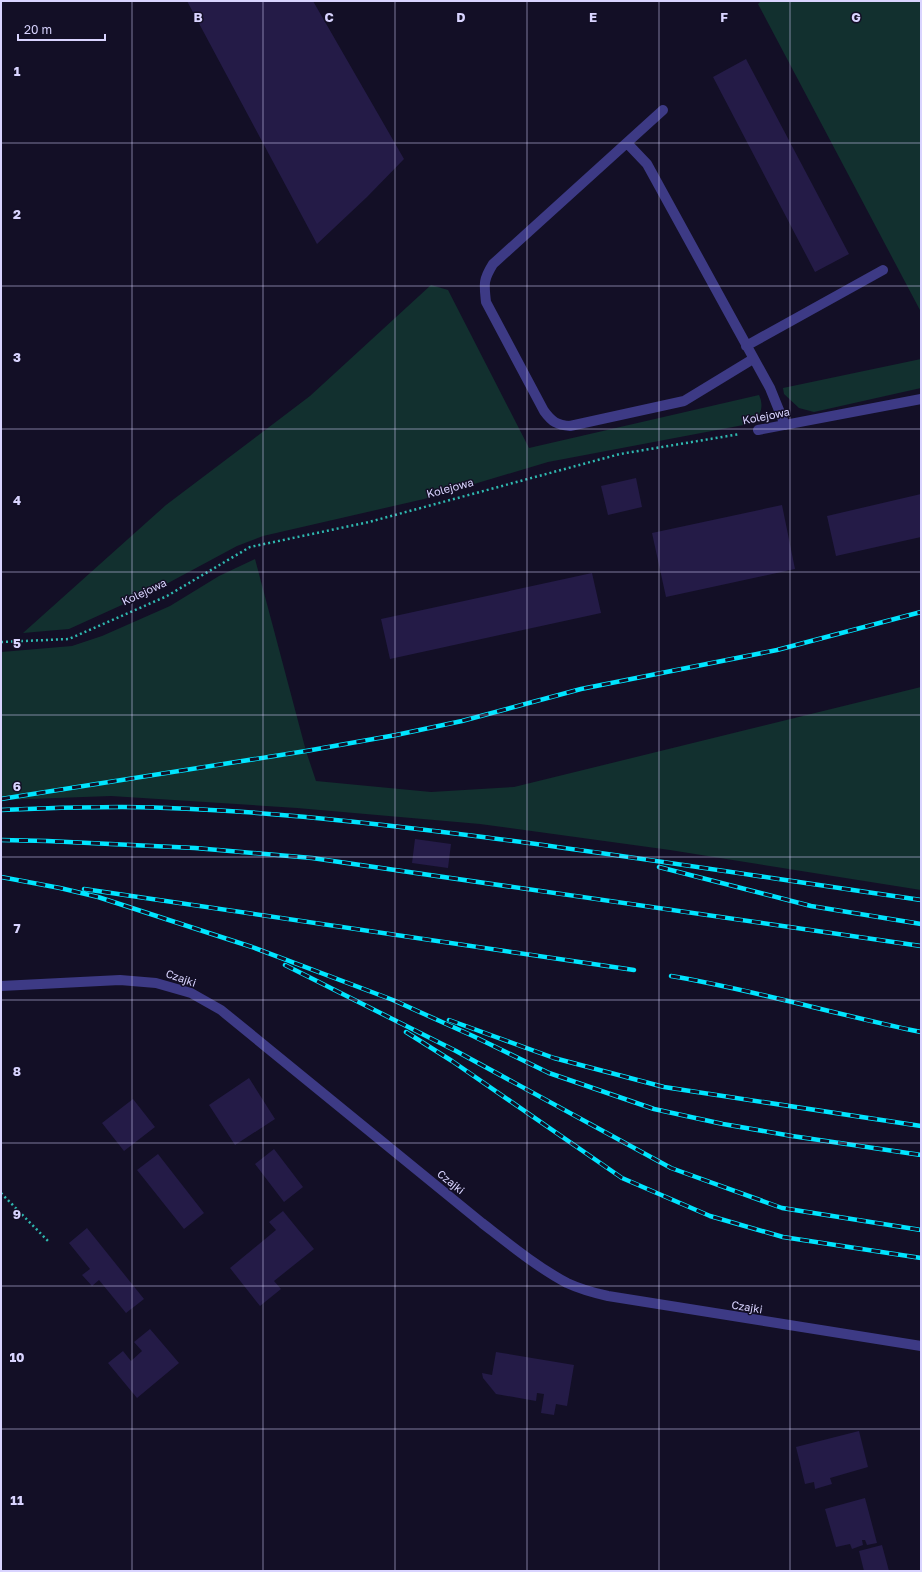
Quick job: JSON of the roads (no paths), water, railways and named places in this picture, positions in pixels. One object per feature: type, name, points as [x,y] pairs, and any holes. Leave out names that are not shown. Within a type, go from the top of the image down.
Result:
[{"type":"street","points":[[663,110],[494,264],[485,276],[484,288],[486,302],[544,411],[550,420],[558,425],[570,426],[684,401],[753,359]]},
{"type":"street","points":[[627,143],[647,164],[770,388],[785,425]]},
{"type":"street","points":[[746,346],[883,270]]},
{"type":"street","name":"Kolejowa","points":[[758,430],[921,399]]},
{"type":"street","name":"Czajki","points":[[1,986],[120,980],[156,983],[191,993],[221,1010],[501,1237],[526,1256],[567,1283],[588,1291],[608,1296],[921,1346]]},
{"type":"railway","points":[[1,799],[306,751],[396,735],[462,721],[581,689],[777,650],[921,612]]},
{"type":"railway","points":[[1,810],[92,807],[167,808],[303,817],[393,826],[538,844],[921,900]]},
{"type":"railway","points":[[1,840],[195,848],[312,858],[921,946]]},
{"type":"railway","points":[[659,867],[811,906],[921,924]]},
{"type":"railway","points":[[1,877],[98,897],[252,947],[393,1000],[473,1036],[549,1073],[654,1109],[723,1124],[792,1136],[921,1155]]},
{"type":"railway","points":[[84,889],[634,970]]},
{"type":"railway","points":[[285,965],[456,1051],[671,1168],[782,1208],[921,1230]]},
{"type":"railway","points":[[671,976],[734,988],[921,1032]]},
{"type":"railway","points":[[449,1020],[554,1058],[664,1087],[921,1126]]},
{"type":"railway","points":[[406,1032],[452,1061],[622,1178],[710,1216],[783,1237],[921,1258]]}]
